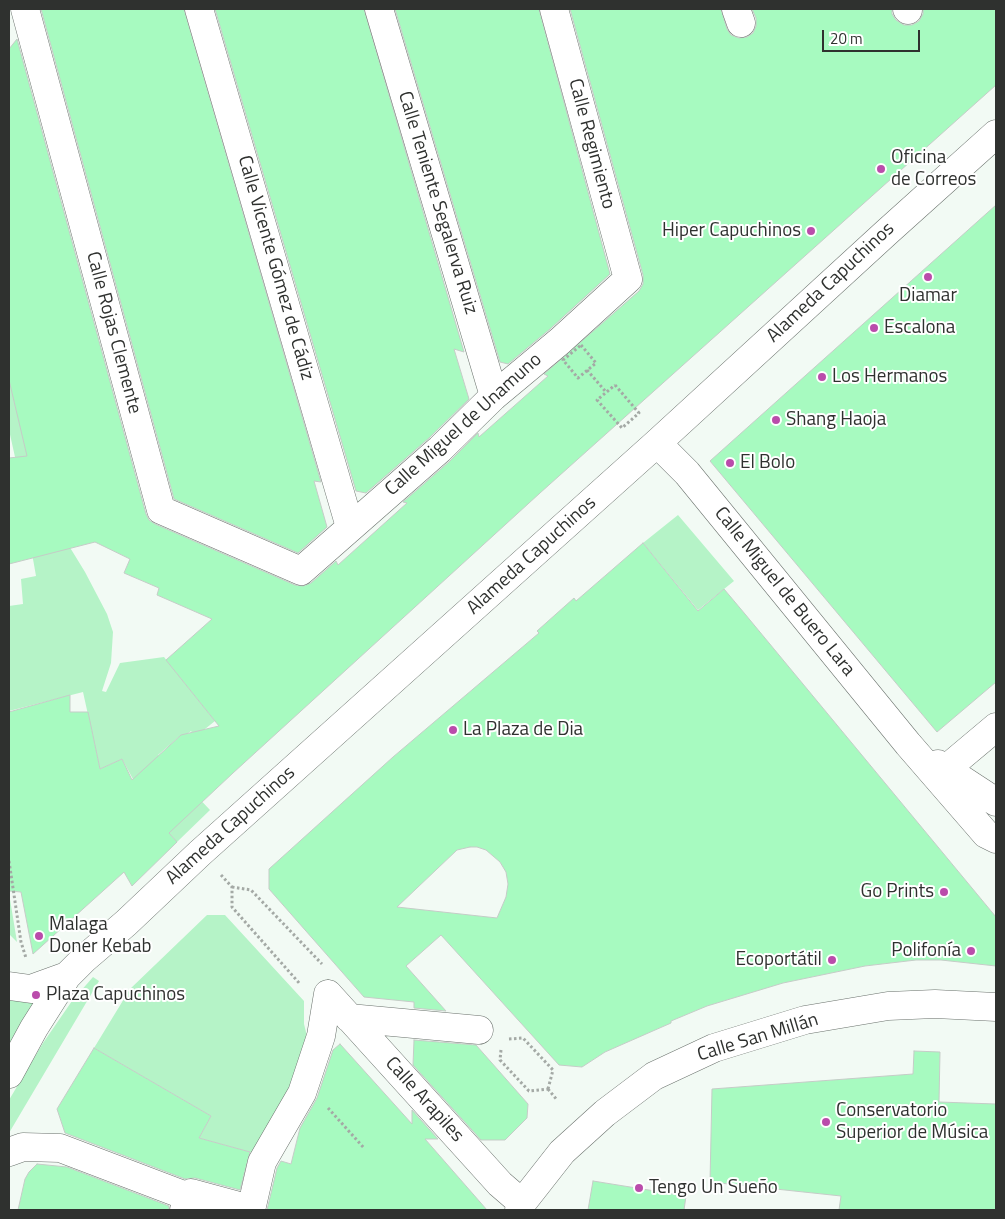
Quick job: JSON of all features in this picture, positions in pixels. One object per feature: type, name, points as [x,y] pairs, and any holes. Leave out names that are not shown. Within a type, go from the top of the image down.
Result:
[{"type":"street","name":"Calle Rojas Clemente","points":[[25,9],[161,510],[301,572]]},
{"type":"street","name":"Calle Vicente Gómez de Cádiz","points":[[199,9],[350,527]]},
{"type":"street","name":"Calle Teniente Segalerva Ruiz","points":[[379,9],[494,396]]},
{"type":"street","name":"Calle Regimiento","points":[[554,9],[628,279]]},
{"type":"street","name":"Alameda Capuchinos","points":[[67,976],[220,835],[658,443],[996,134]]},
{"type":"street","name":"Calle Miguel de Unamuno","points":[[301,572],[440,449],[494,396],[560,341],[628,279]]},
{"type":"street","name":"Calle Miguel de Buero Lara","points":[[658,443],[687,473],[908,744],[993,840]]},
{"type":"street","points":[[946,769],[996,727]]},
{"type":"street","name":"Calle Miguel de Buero Lara","points":[[908,744],[996,802]]},
{"type":"street","points":[[9,986],[31,989],[67,976]]},
{"type":"street","points":[[9,1074],[34,1028],[67,976]]},
{"type":"street","name":"Calle Arapiles","points":[[305,1083],[321,1036],[328,994],[520,1207]]},
{"type":"street","name":"Calle San Millán","points":[[520,1207],[562,1152],[605,1113],[654,1076],[714,1048],[806,1020],[888,1006],[935,1004],[996,1008]]},
{"type":"street","points":[[349,1018],[491,1035]]},
{"type":"street","points":[[251,1210],[262,1162],[302,1093],[305,1083]]},
{"type":"street","points":[[9,1152],[24,1147],[60,1148],[183,1202],[191,1193],[239,1206],[247,1210]]},
{"type":"path","points":[[576,374],[578,378],[596,363],[593,360]]},
{"type":"path","points":[[587,370],[606,392]]},
{"type":"path","points":[[615,385],[639,413],[622,428],[597,400],[606,392],[615,385]]},
{"type":"path","points":[[9,861],[21,942],[27,961]]},
{"type":"path","points":[[232,886],[251,890],[319,961]]},
{"type":"path","points":[[232,907],[295,979]]},
{"type":"path","points":[[491,1035],[523,1038],[553,1070],[548,1090]]},
{"type":"path","points":[[500,1060],[529,1091],[548,1090]]},
{"type":"path","points":[[305,1083],[364,1148]]},
{"type":"path","points":[[548,1090],[556,1100]]},
{"type":"green space","points":[[9,374],[16,409],[66,541],[107,614],[113,632],[111,663],[102,691],[106,692],[120,663],[164,657],[215,721],[195,737],[191,731],[186,735],[181,735],[158,755],[210,810],[177,842],[152,814],[122,759],[100,769],[83,692],[9,711],[9,606],[23,604],[21,579],[36,576],[9,430]]},
{"type":"green space","points":[[678,515],[734,581],[698,610],[643,543]]},
{"type":"green space","points":[[9,893],[17,942],[9,934]]},
{"type":"green space","points":[[207,915],[225,915],[304,1001],[304,1024],[308,1040],[296,1090],[253,1153],[199,1138],[211,1116],[94,1048],[130,989]]},
{"type":"green space","points":[[93,977],[99,981],[9,1133],[9,1100],[43,1043],[72,1001]]},
{"type":"green space","points":[[9,998],[40,998],[9,1047]]},
{"type":"building","points":[[41,9],[184,9],[321,482],[314,481],[327,527],[298,553],[174,499]]},
{"type":"building","points":[[215,9],[364,9],[464,352],[454,349],[469,399],[429,438],[366,493],[356,491]]},
{"type":"building","points":[[395,9],[539,9],[610,274],[550,329],[508,364],[500,362]]},
{"type":"building","points":[[570,9],[721,9],[727,29],[731,35],[739,38],[747,37],[753,33],[756,26],[756,18],[752,9],[892,9],[892,14],[896,20],[904,25],[912,25],[919,21],[923,14],[923,9],[996,9],[996,85],[540,493],[233,773],[169,833],[177,842],[132,886],[124,872],[33,954],[21,892],[9,891],[9,712],[70,695],[70,712],[88,712],[100,769],[122,759],[132,780],[181,735],[219,726],[166,660],[212,619],[157,595],[159,588],[124,573],[130,559],[95,542],[9,564],[9,458],[27,456],[9,380],[9,49],[17,39],[149,520],[295,585],[303,586],[311,583],[336,561],[338,565],[407,503],[403,502],[450,461],[478,433],[479,437],[548,376],[544,374],[639,291],[643,284],[643,275]]},
{"type":"building","points":[[996,205],[996,682],[937,732],[710,461]]},
{"type":"building","points":[[643,543],[698,611],[724,589],[996,917],[996,966],[941,960],[916,960],[865,966],[783,983],[707,1006],[671,1021],[671,1023],[605,1052],[582,1067],[559,1065],[441,935],[406,966],[446,1011],[414,1008],[414,1002],[364,997],[269,889],[269,869],[393,757],[539,633],[537,631],[574,598],[576,601]],"holes":[[[477,847],[486,850],[500,862],[506,872],[508,884],[506,897],[497,918],[397,907],[457,850]]]},
{"type":"building","points":[[414,1040],[476,1045],[528,1104],[527,1118],[505,1140],[481,1140],[413,1065]]},
{"type":"building","points":[[340,1044],[412,1124],[412,1110],[438,1139],[425,1139],[487,1210],[267,1210],[277,1168],[281,1161],[291,1164],[300,1128],[317,1098],[333,1050]]},
{"type":"building","points":[[94,1048],[211,1116],[199,1138],[250,1152],[240,1190],[195,1178],[185,1179],[65,1133],[57,1109]]},
{"type":"building","name":"Conservatorio Superior de Música","points":[[914,1051],[940,1052],[939,1102],[996,1104],[996,1210],[839,1210],[841,1196],[710,1182],[712,1089],[913,1074]]},
{"type":"building","points":[[37,1164],[67,1167],[169,1206],[169,1210],[18,1210],[25,1179]]},
{"type":"building","points":[[593,1181],[686,1196],[684,1210],[588,1210]]},
{"type":"place","name":"Oficina de Correos","points":[[881,169]]},
{"type":"place","name":"Hiper Capuchinos","points":[[811,231]]},
{"type":"place","name":"Diamar","points":[[928,277]]},
{"type":"place","name":"Escalona","points":[[874,328]]},
{"type":"place","name":"Los Hermanos","points":[[822,377]]},
{"type":"place","name":"Shang Haoja","points":[[776,420]]},
{"type":"place","name":"El Bolo","points":[[730,463]]},
{"type":"place","name":"La Plaza de Dia","points":[[453,730]]},
{"type":"place","name":"Go Prints","points":[[944,892]]},
{"type":"place","name":"Malaga Doner Kebab","points":[[39,936]]},
{"type":"place","name":"Polifonía","points":[[971,951]]},
{"type":"place","name":"Ecoportátil","points":[[832,960]]},
{"type":"place","name":"Plaza Capuchinos","points":[[36,995]]},
{"type":"place","name":"Conservatorio Superior de Música","points":[[826,1122]]},
{"type":"place","name":"Tengo Un Sueño","points":[[639,1188]]}]
